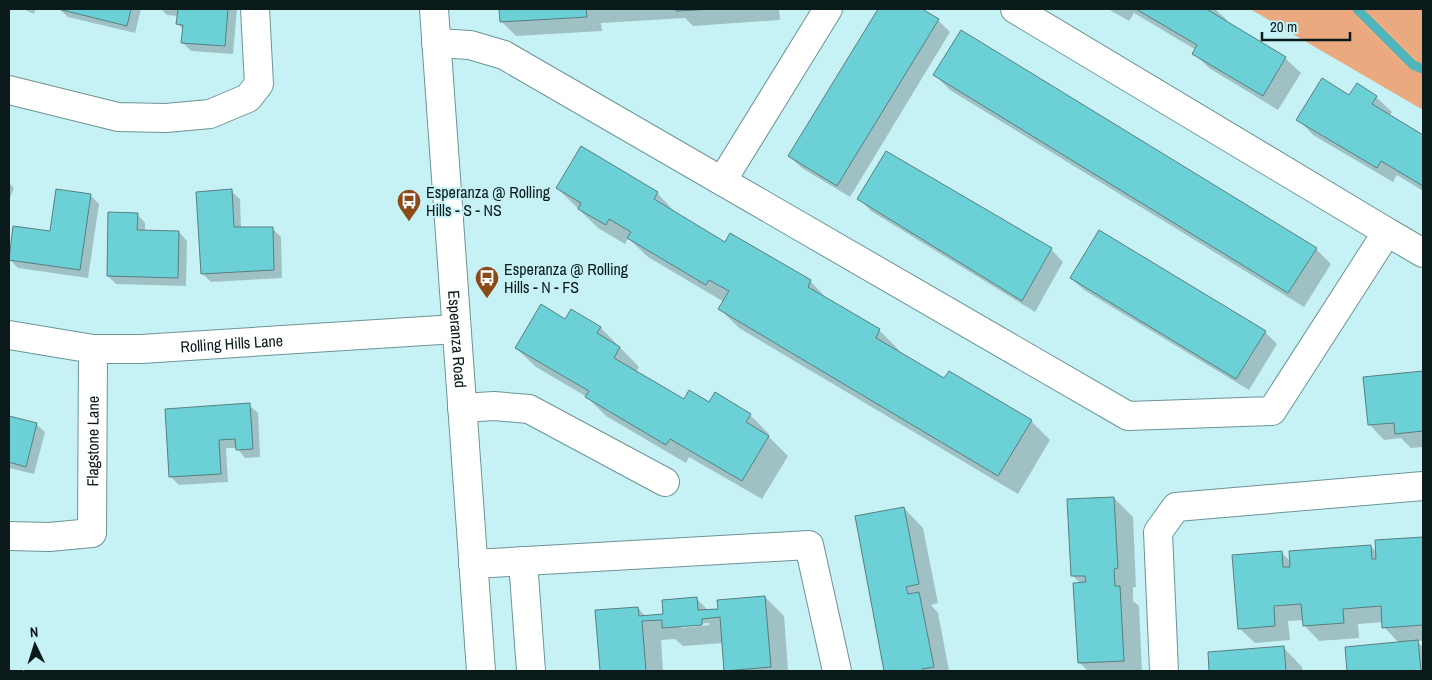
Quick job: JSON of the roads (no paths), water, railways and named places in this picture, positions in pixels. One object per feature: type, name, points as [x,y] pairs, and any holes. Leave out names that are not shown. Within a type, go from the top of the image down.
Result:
[{"type":"street","points":[[9,90],[118,117],[166,118],[210,114],[248,98],[259,84],[255,9]]},
{"type":"street","name":"Esperanza Road","points":[[434,9],[481,671]]},
{"type":"street","points":[[722,181],[828,9]]},
{"type":"street","points":[[1015,9],[1423,253]]},
{"type":"street","points":[[436,43],[470,45],[504,55],[1128,416],[1272,411],[1387,232]]},
{"type":"street","name":"Rolling Hills Lane","points":[[9,335],[93,349],[140,349],[456,329]]},
{"type":"street","name":"Flagstone Lane","points":[[9,536],[49,537],[92,533],[93,349]]},
{"type":"street","points":[[462,408],[494,406],[529,409],[665,482]]},
{"type":"street","points":[[1164,671],[1158,532],[1176,507],[1423,486]]},
{"type":"street","points":[[472,564],[809,545],[837,671]]},
{"type":"street","points":[[523,561],[531,671]]},
{"type":"waterway","points":[[1357,9],[1413,65],[1423,69]]},
{"type":"place","name":"Esperanza @ Rolling Hills - S - NS","points":[[409,222]]},
{"type":"place","name":"Esperanza @ Rolling Hills - N - FS","points":[[487,299]]}]
